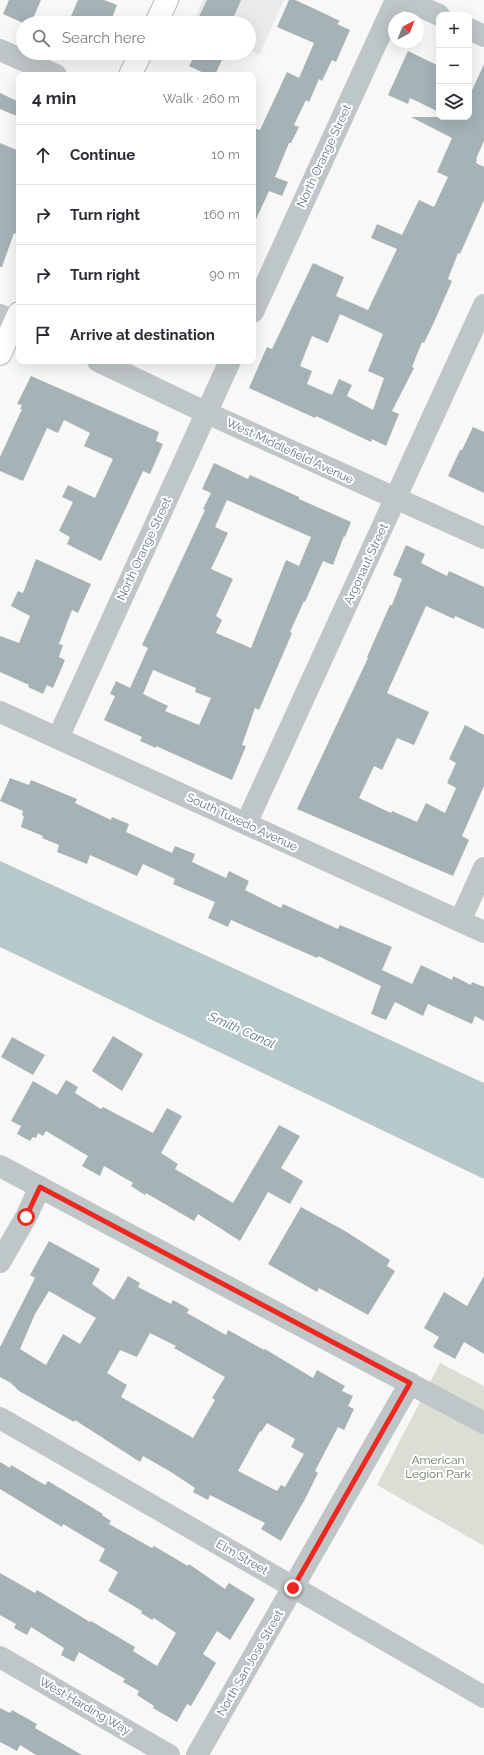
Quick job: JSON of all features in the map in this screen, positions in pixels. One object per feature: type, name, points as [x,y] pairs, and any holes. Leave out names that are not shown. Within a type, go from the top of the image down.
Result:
[{"type":"main road","points":[[159,16],[167,0]]},
{"type":"main road","points":[[132,72],[138,60]]},
{"type":"main road","points":[[0,354],[13,318]]},
{"type":"street","name":"North Orange Street","points":[[256,305],[396,0]]},
{"type":"street","points":[[406,0],[436,14]]},
{"type":"street","points":[[472,30],[484,36]]},
{"type":"street","points":[[0,50],[16,57]]},
{"type":"street","points":[[22,60],[49,72]]},
{"type":"street","name":"Argonaut Street","points":[[246,824],[484,305]]},
{"type":"street","name":"West Middlefield Avenue","points":[[104,364],[207,413],[484,538]]},
{"type":"street","name":"North Orange Street","points":[[58,738],[229,364]]},
{"type":"street","name":"South Tuxedo Avenue","points":[[0,712],[484,932]]},
{"type":"street","points":[[460,922],[484,868]]},
{"type":"street","points":[[0,1166],[484,1423]]},
{"type":"street","points":[[0,1262],[26,1217],[40,1187]]},
{"type":"street","name":"North San Jose Street","points":[[197,1755],[410,1383]]},
{"type":"street","name":"Elm Street","points":[[0,1418],[484,1697]]},
{"type":"street","name":"West Harding Way","points":[[0,1657],[169,1755]]},
{"type":"shaded area","points":[[203,0],[284,0],[259,55],[256,54],[256,16],[196,16]]},
{"type":"green space","name":"American Legion Park","points":[[440,1363],[484,1386],[484,1546],[377,1485]]},
{"type":"water","name":"Smith Canal","points":[[0,861],[484,1083],[484,1179],[0,947]]},
{"type":"building","points":[[9,0],[41,0],[34,16],[16,16],[16,20],[3,14]]},
{"type":"building","points":[[78,0],[104,0],[117,5],[113,16],[71,16]]},
{"type":"building","points":[[207,0],[241,0],[234,16],[199,16]]},
{"type":"building","points":[[289,0],[295,0],[340,21],[337,24],[350,30],[336,62],[332,60],[322,81],[319,79],[309,102],[306,100],[294,125],[299,127],[291,143],[289,143],[275,177],[288,182],[282,196],[269,191],[256,219],[256,129],[260,130],[287,72],[299,78],[314,43],[277,27]]},
{"type":"building","points":[[408,51],[436,65],[436,111],[410,98],[408,104],[388,95]]},
{"type":"building","points":[[192,60],[222,60],[216,72],[202,72],[189,66]]},
{"type":"building","points":[[484,64],[484,141],[476,159],[476,163],[484,167],[484,200],[460,254],[458,253],[448,279],[452,281],[435,320],[424,343],[422,342],[412,367],[414,368],[392,411],[399,414],[386,446],[372,439],[371,442],[316,416],[315,418],[249,388],[267,347],[272,349],[313,263],[344,277],[336,296],[368,310],[397,249],[371,238],[377,224],[402,235],[419,200],[434,207],[448,177],[437,172],[452,138],[411,117],[436,117],[436,120],[472,120],[472,90]],"holes":[[[340,314],[383,334],[368,371],[384,378],[373,410],[347,396],[352,385],[339,379],[332,395],[307,384],[312,371],[300,366],[312,336],[328,343]]]},
{"type":"building","points":[[0,93],[16,101],[16,116],[0,109]]},
{"type":"building","points":[[0,143],[16,150],[16,234],[14,233],[2,267],[0,267]]},
{"type":"building","points":[[31,376],[159,432],[156,441],[163,444],[150,474],[143,471],[101,561],[67,544],[70,537],[59,531],[73,502],[62,497],[68,485],[95,498],[113,459],[84,446],[90,433],[64,420],[58,433],[47,428],[23,481],[0,471],[0,457],[22,409],[20,409],[22,405],[17,404]]},
{"type":"building","points":[[473,427],[484,432],[484,493],[448,476]]},
{"type":"building","points":[[214,463],[248,479],[250,475],[351,522],[333,565],[323,561],[305,602],[304,601],[259,710],[255,708],[242,745],[246,746],[232,780],[156,746],[156,748],[140,741],[142,737],[104,720],[115,696],[110,694],[116,681],[130,688],[148,648],[142,645],[205,510],[203,509],[211,493],[202,489]],"holes":[[[227,500],[311,537],[299,566],[286,560],[251,648],[216,633],[222,620],[216,616],[233,579],[211,569],[228,533],[215,527]],[[153,670],[196,688],[195,692],[211,698],[199,725],[165,711],[168,706],[143,694]]]},
{"type":"building","points":[[406,545],[425,554],[421,563],[447,576],[449,571],[484,587],[484,629],[455,616],[454,619],[426,606],[387,693],[429,712],[414,745],[397,738],[382,770],[374,766],[359,798],[391,813],[392,811],[417,822],[426,803],[445,813],[456,788],[447,783],[456,763],[449,759],[465,725],[484,735],[484,786],[462,836],[469,840],[453,876],[297,809],[368,658],[367,657],[390,605],[392,605],[402,579],[393,575]]},
{"type":"building","points":[[36,559],[91,584],[78,613],[72,610],[59,644],[63,645],[59,657],[65,660],[53,688],[47,685],[43,694],[28,687],[29,685],[0,672],[0,636],[19,643],[30,616],[11,606],[18,591],[23,593]]},
{"type":"building","points":[[10,778],[29,785],[31,780],[77,799],[75,803],[111,820],[112,817],[129,824],[126,832],[172,853],[175,846],[195,854],[192,862],[226,878],[229,871],[249,881],[245,890],[281,908],[283,904],[338,929],[340,925],[392,947],[382,970],[412,984],[421,965],[452,980],[453,976],[471,985],[472,982],[484,987],[484,1021],[475,1016],[472,1024],[428,1004],[423,1016],[395,1002],[386,1020],[371,1014],[381,986],[318,956],[317,958],[231,920],[228,927],[208,918],[215,902],[173,884],[175,879],[143,864],[137,876],[90,855],[87,864],[57,852],[59,845],[42,838],[43,836],[21,827],[24,816],[22,815],[23,811],[0,801]]},
{"type":"building","points":[[113,1036],[143,1054],[122,1091],[92,1071]]},
{"type":"building","points":[[12,1037],[45,1055],[33,1075],[1,1057]]},
{"type":"building","points":[[66,1080],[78,1087],[75,1093],[101,1109],[103,1107],[153,1133],[167,1108],[182,1116],[161,1153],[178,1164],[175,1169],[233,1203],[279,1125],[300,1136],[281,1168],[303,1181],[290,1204],[268,1192],[240,1241],[198,1214],[194,1221],[146,1193],[145,1195],[131,1186],[133,1183],[104,1166],[100,1176],[82,1166],[88,1156],[46,1131],[43,1136],[38,1133],[36,1138],[33,1137],[30,1141],[17,1134],[21,1126],[11,1121],[33,1081],[57,1095]]},
{"type":"building","points":[[301,1207],[345,1231],[390,1260],[387,1266],[395,1271],[368,1315],[319,1288],[317,1292],[268,1264]]},
{"type":"building","points":[[49,1241],[100,1269],[92,1284],[114,1300],[128,1276],[140,1283],[138,1287],[171,1304],[173,1300],[189,1309],[187,1313],[226,1335],[228,1330],[264,1350],[265,1349],[313,1378],[317,1370],[345,1386],[342,1391],[353,1396],[348,1406],[354,1409],[344,1430],[338,1427],[315,1471],[318,1473],[305,1499],[281,1541],[261,1529],[265,1523],[210,1495],[208,1500],[193,1492],[195,1488],[171,1472],[143,1456],[140,1462],[75,1420],[74,1422],[19,1391],[11,1383],[0,1377],[0,1347],[35,1278],[30,1275]],"holes":[[[49,1291],[96,1318],[80,1344],[63,1334],[46,1365],[20,1349],[35,1314]],[[150,1333],[176,1346],[174,1348],[225,1377],[212,1398],[215,1400],[193,1438],[121,1397],[127,1385],[107,1373],[120,1350],[137,1357]],[[267,1423],[295,1439],[291,1447],[304,1454],[285,1487],[281,1485],[277,1491],[238,1471],[260,1431],[261,1432]]]},
{"type":"building","points":[[484,1276],[484,1354],[464,1342],[455,1359],[433,1347],[439,1337],[424,1328],[444,1292],[467,1306]]},
{"type":"building","points":[[0,1462],[10,1468],[11,1465],[45,1485],[48,1481],[103,1514],[102,1515],[111,1521],[109,1524],[152,1548],[154,1546],[188,1566],[189,1564],[225,1589],[229,1583],[255,1599],[230,1640],[217,1631],[203,1654],[216,1663],[191,1706],[187,1704],[177,1722],[153,1708],[154,1706],[137,1695],[139,1691],[123,1682],[125,1679],[79,1652],[74,1662],[61,1655],[64,1648],[31,1627],[27,1635],[14,1628],[16,1624],[0,1615],[0,1573],[35,1593],[37,1590],[135,1647],[133,1651],[157,1666],[176,1633],[154,1618],[152,1620],[141,1613],[142,1611],[108,1591],[118,1572],[99,1561],[105,1549],[63,1524],[62,1527],[0,1489]]},
{"type":"building","points":[[0,1708],[10,1713],[12,1710],[37,1724],[35,1728],[82,1755],[36,1755],[20,1745],[17,1751],[0,1742]]},
{"type":"route","points":[[26,1217],[40,1187],[410,1383],[293,1588]]}]
